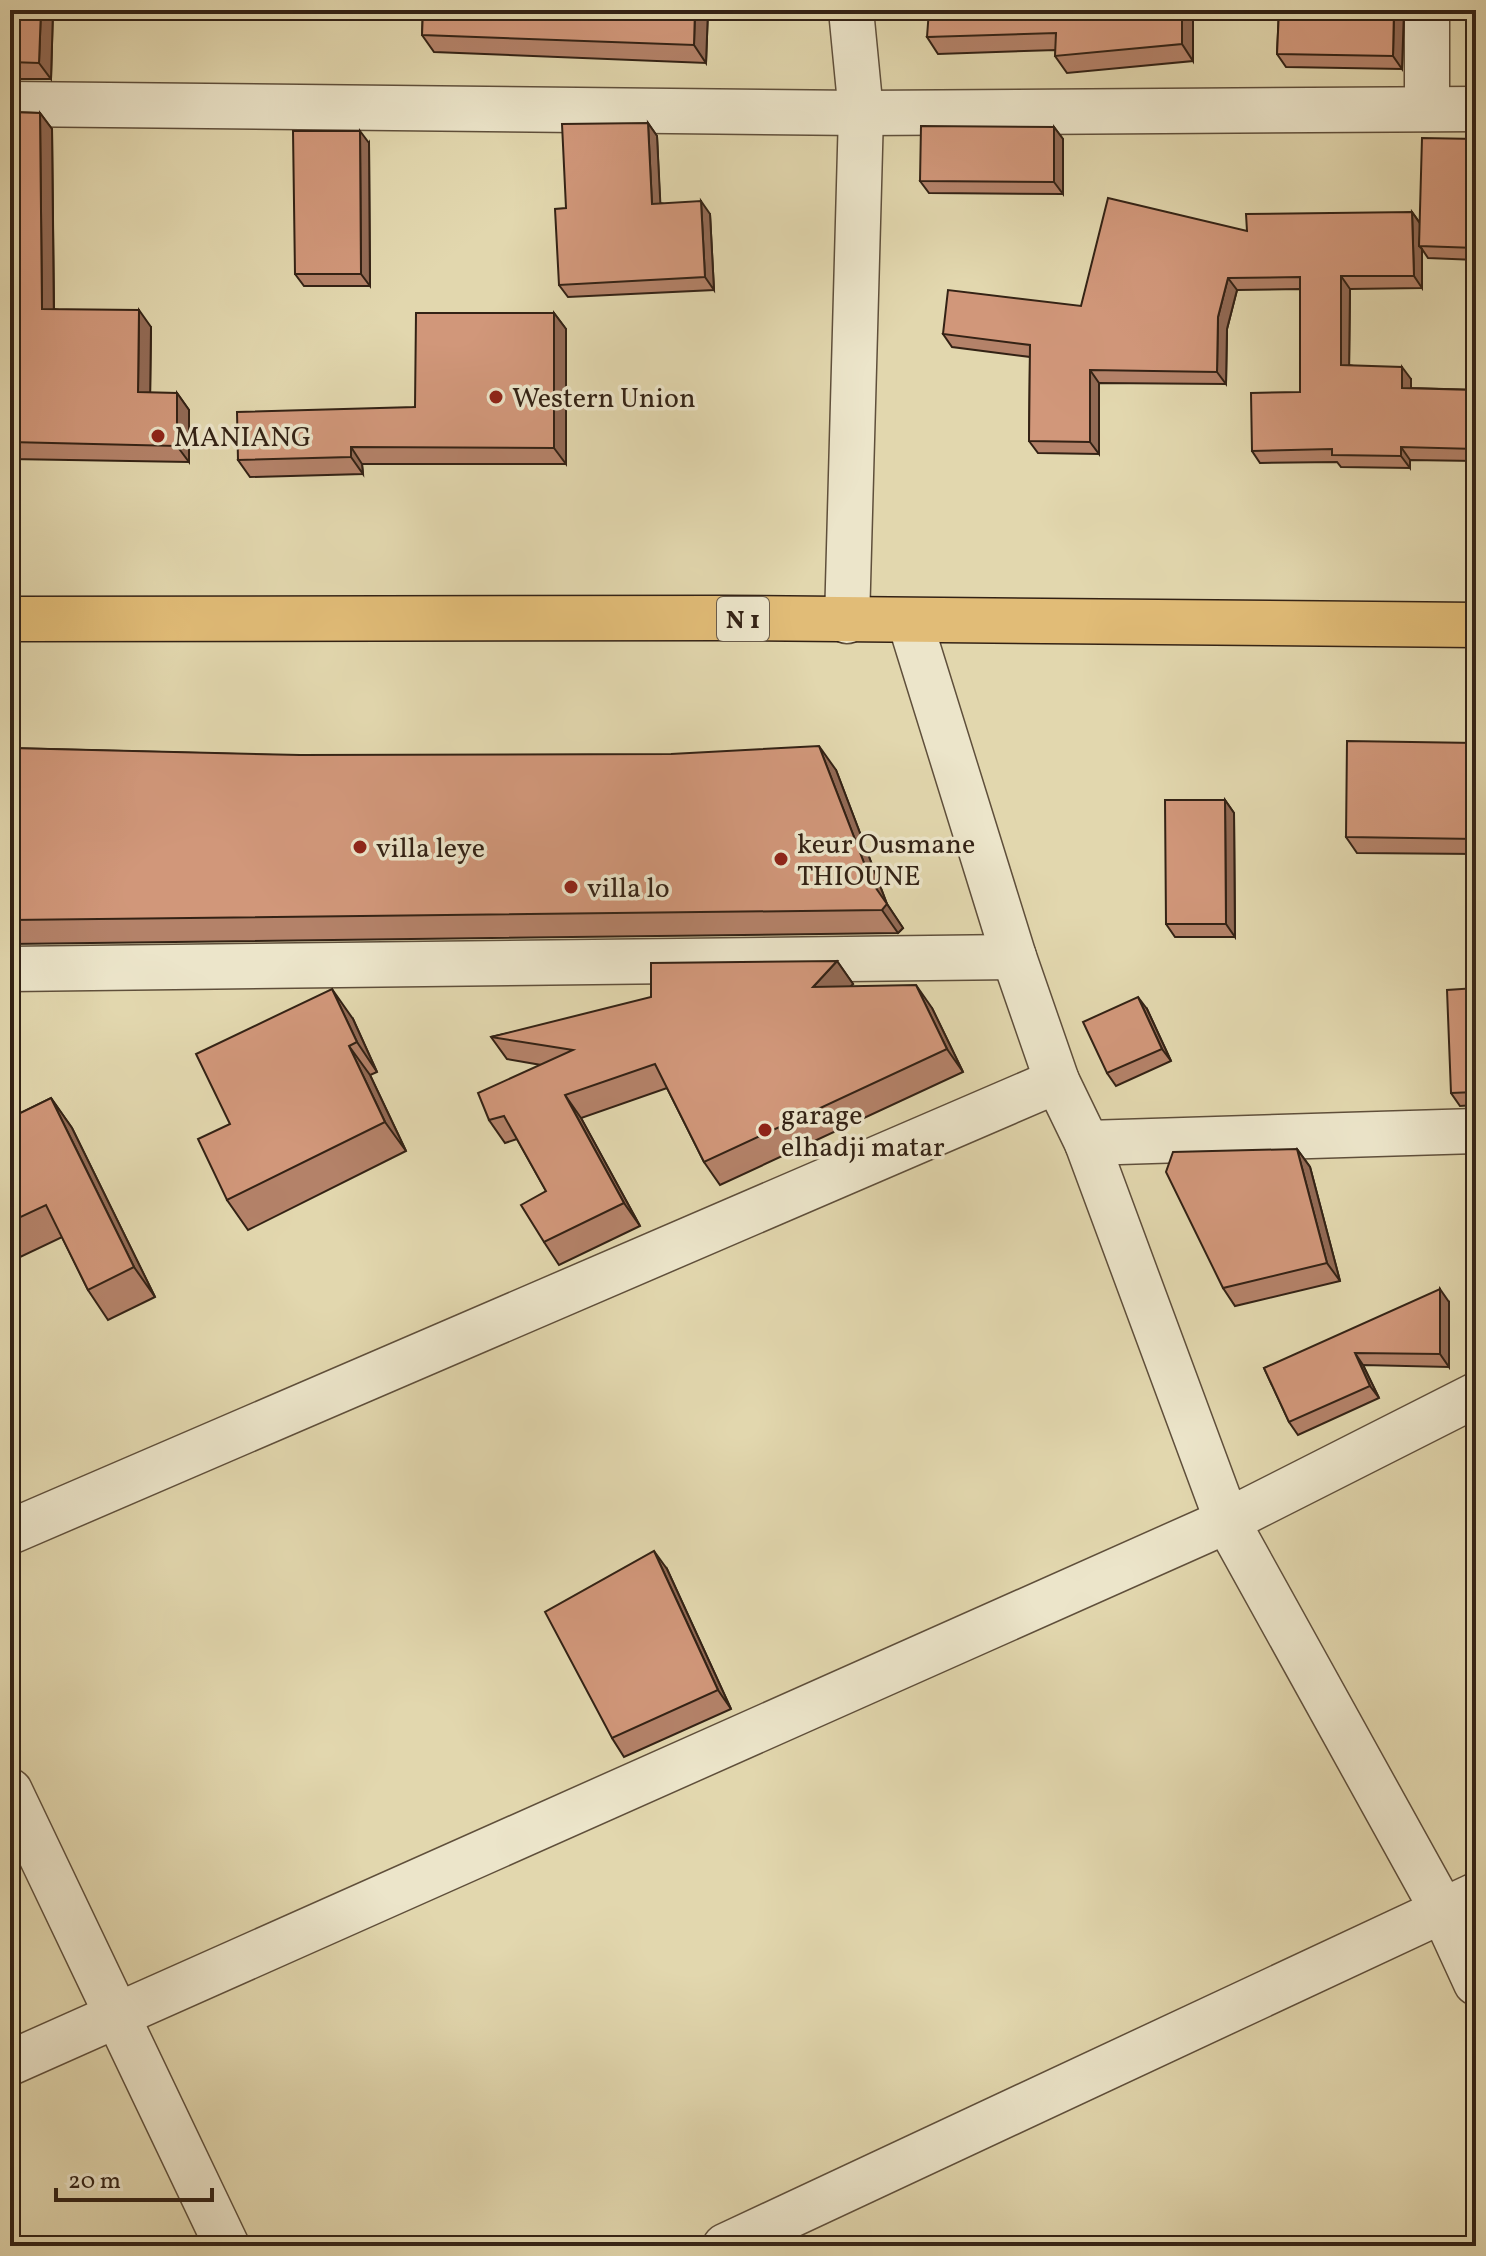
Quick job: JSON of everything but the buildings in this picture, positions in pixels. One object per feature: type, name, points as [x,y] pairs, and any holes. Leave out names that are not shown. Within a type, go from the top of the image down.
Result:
[{"type":"highway","name":"N 1","points":[[10,619],[1476,625]]},
{"type":"street","points":[[847,621],[861,113],[851,10]]},
{"type":"street","points":[[1427,10],[1427,109]]},
{"type":"street","points":[[10,104],[861,113],[1476,109]]},
{"type":"street","points":[[910,622],[1014,957],[1057,1081],[1087,1143],[1227,1521],[1459,1903],[1476,1983]]},
{"type":"street","points":[[10,969],[1014,957]]},
{"type":"street","points":[[10,1532],[1057,1081]]},
{"type":"street","points":[[1087,1143],[1476,1131]]},
{"type":"street","points":[[10,2063],[1227,1521],[1476,1395]]},
{"type":"street","points":[[10,1791],[227,2246]]},
{"type":"street","points":[[725,2246],[1459,1903]]},
{"type":"place","name":"Western Union","points":[[496,397]]},
{"type":"place","name":"MANIANG","points":[[158,436]]},
{"type":"place","name":"villa leye","points":[[360,847]]},
{"type":"place","name":"keur Ousmane THIOUNE","points":[[781,859]]},
{"type":"place","name":"villa lo","points":[[571,887]]},
{"type":"place","name":"garage elhadji matar","points":[[765,1130]]}]
